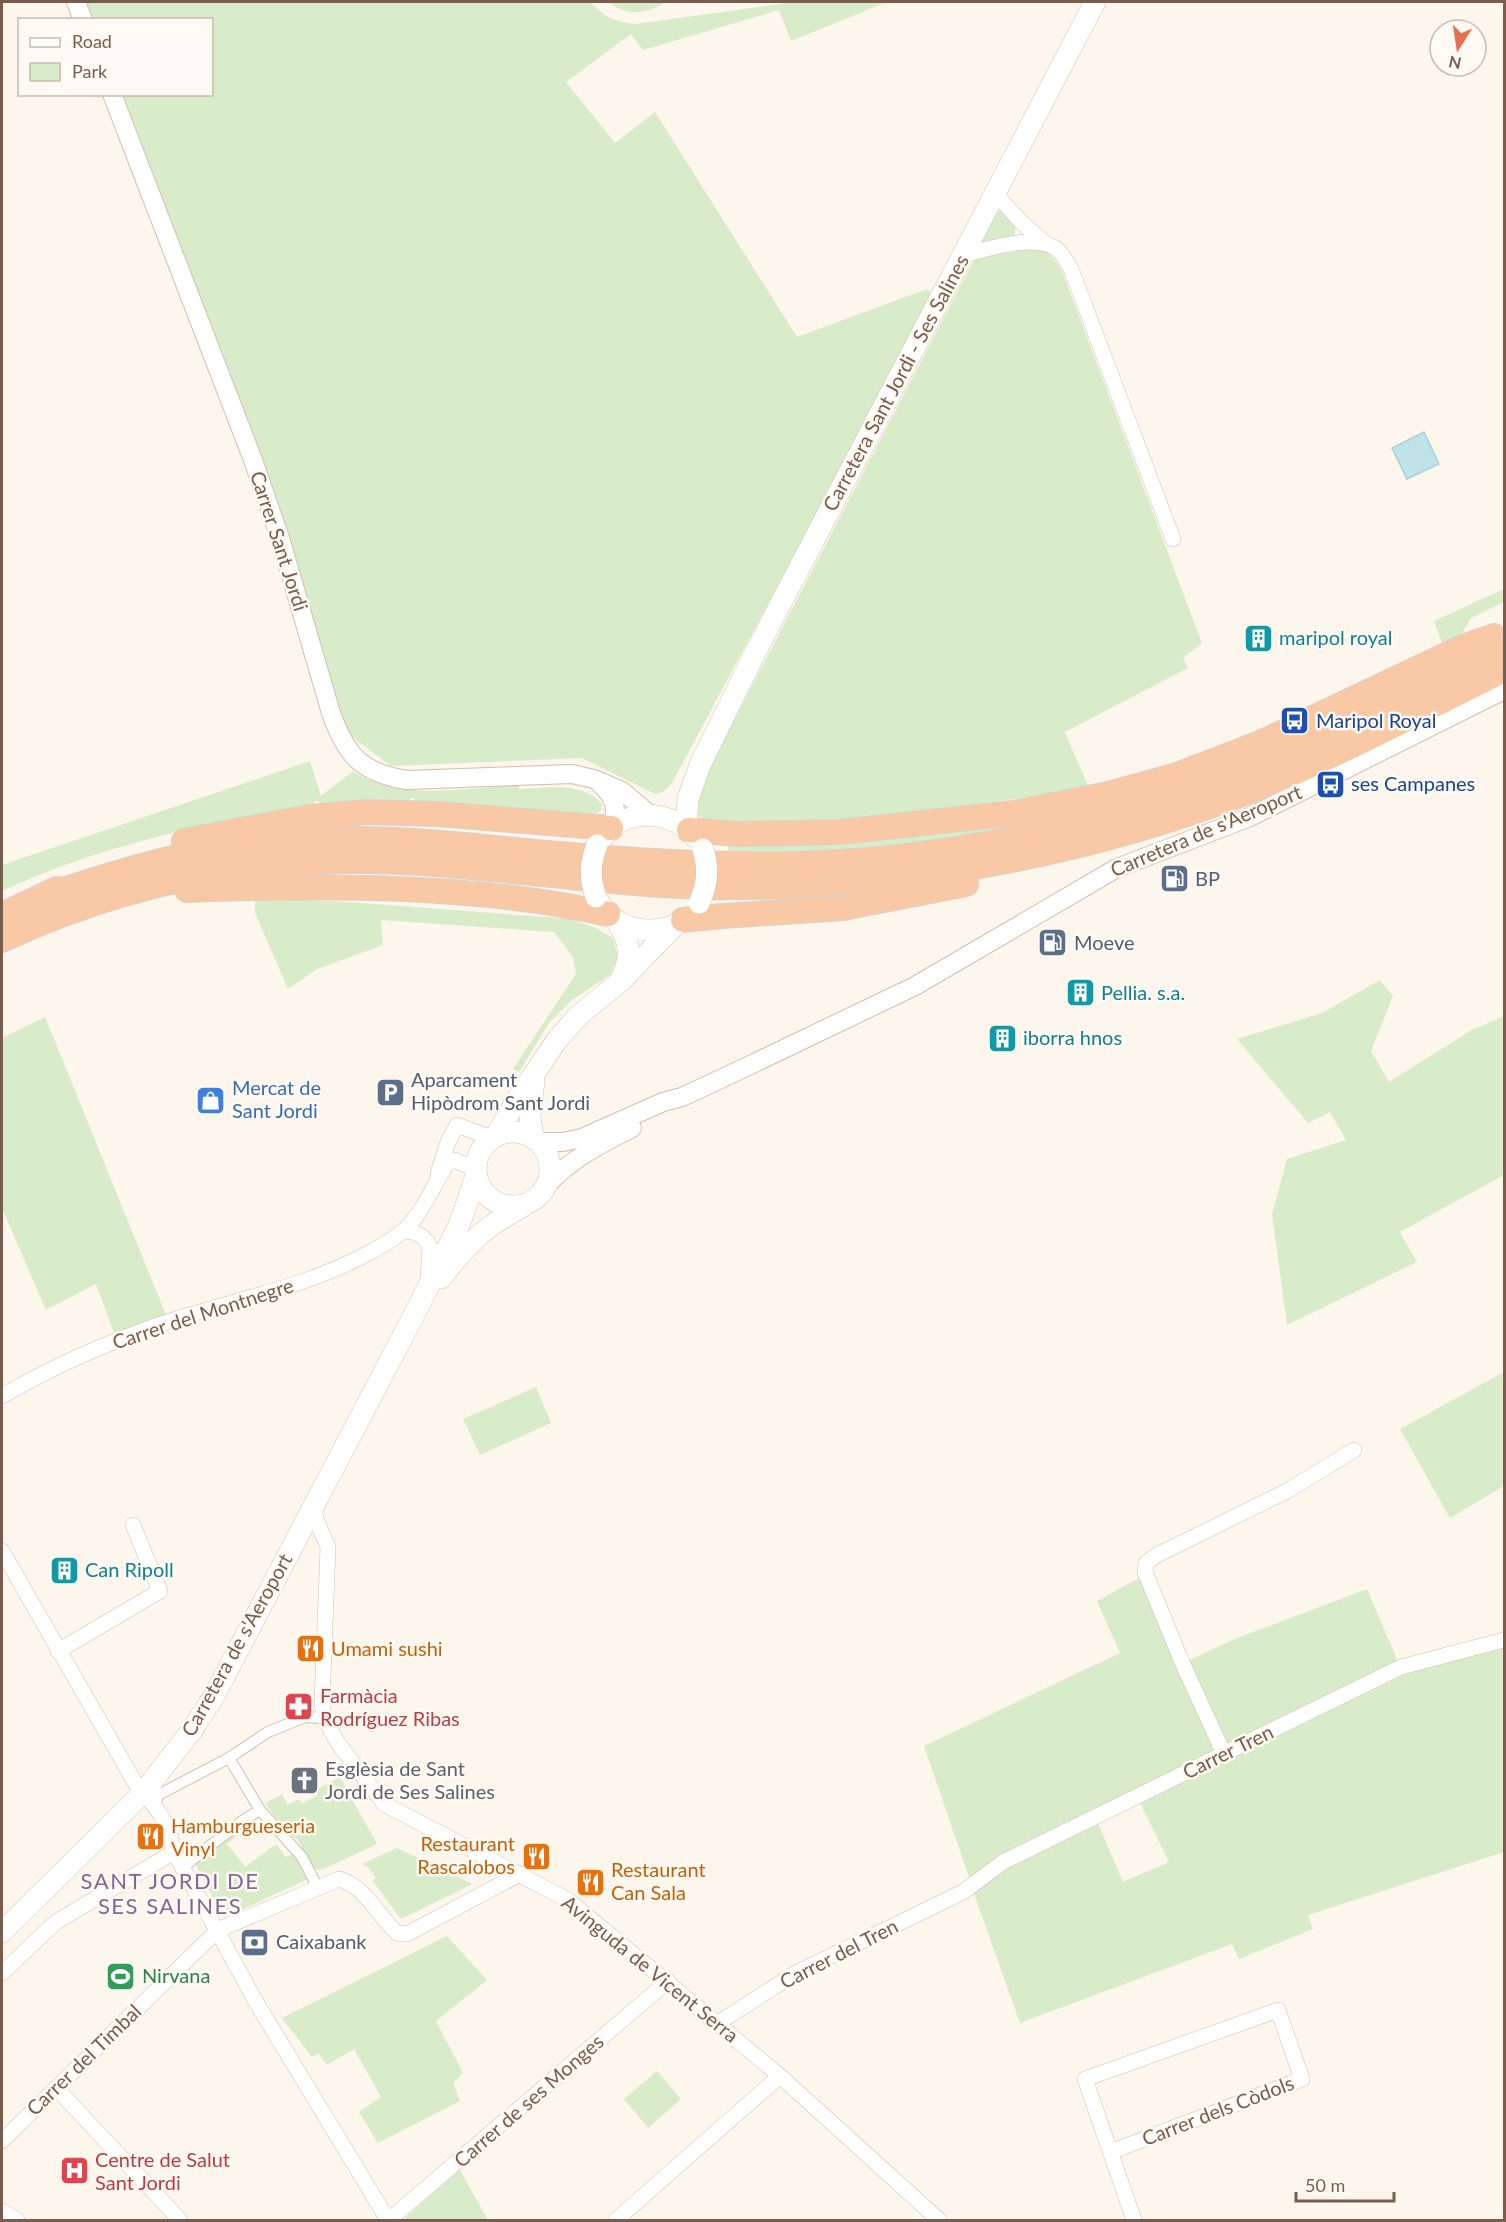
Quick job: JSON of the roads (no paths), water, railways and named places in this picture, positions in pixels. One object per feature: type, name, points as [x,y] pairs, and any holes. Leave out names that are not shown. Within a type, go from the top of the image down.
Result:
[{"type":"highway","points":[[693,836],[852,831],[1014,813],[1108,794],[1178,775],[1221,759],[1297,726],[1463,647],[1504,633]]},
{"type":"highway","points":[[43,896],[146,865],[254,845],[309,841],[418,841],[619,859],[754,865],[827,863],[954,850],[1077,824],[1197,788],[1320,736],[1504,645]]},
{"type":"highway","points":[[2,940],[39,922],[124,892],[196,875],[263,865],[354,861],[417,862],[609,881],[749,888],[828,885],[944,873],[1030,858],[1098,842],[1206,808],[1260,787],[1388,728],[1504,670]]},
{"type":"highway","points":[[2,915],[117,860],[193,838],[310,817],[366,812],[437,814],[608,833]]},
{"type":"highway","points":[[679,923],[843,908],[881,902],[1016,874],[1062,860],[1098,842]]},
{"type":"highway","points":[[124,892],[258,887],[427,891],[607,911]]},
{"type":"main road","name":"Carretera Sant Jordi - Ses Salines","points":[[693,836],[688,799],[700,765],[756,651],[1095,2]]},
{"type":"main road","name":"Carretera Sant Jordi - Ses Salines","points":[[651,814],[678,794],[700,765]]},
{"type":"main road","points":[[414,1314],[460,1222],[476,1174],[479,1154],[494,1137],[557,1040],[578,1016],[621,981],[699,903],[708,873],[693,836],[668,817],[651,814],[631,817],[608,833],[591,865],[592,886],[607,911],[624,932],[630,948],[627,968],[621,981]]},
{"type":"main road","points":[[607,911],[639,930],[651,931],[679,923]]},
{"type":"main road","points":[[534,1077],[530,1117],[536,1140]]},
{"type":"main road","points":[[414,1314],[474,1239],[490,1225],[542,1193],[548,1184],[550,1161],[545,1150],[536,1140],[515,1132],[494,1137]]},
{"type":"main road","points":[[476,1174],[484,1193],[500,1205],[512,1207],[525,1205]]},
{"type":"main road","name":"Carretera de s'Aeroport","points":[[2,1932],[149,1799],[214,1696],[414,1314]]},
{"type":"street","points":[[76,2],[82,18]]},
{"type":"street","name":"Carrer Sant Jordi","points":[[113,96],[253,460],[300,603],[331,713],[340,737],[352,756],[369,769],[386,777],[407,780],[557,773],[594,779],[622,791],[651,814]]},
{"type":"street","points":[[995,193],[1021,222],[1044,242],[1059,251],[1071,269],[1173,539]]},
{"type":"street","points":[[963,255],[1021,242],[1044,242]]},
{"type":"street","name":"Carretera de s'Aeroport","points":[[660,1108],[915,986],[1117,868],[1250,817],[1504,690]]},
{"type":"street","points":[[594,779],[608,790],[615,802],[608,833]]},
{"type":"street","points":[[536,1140],[563,1142],[582,1138],[660,1108]]},
{"type":"street","points":[[548,1184],[561,1169],[581,1155],[660,1108]]},
{"type":"street","name":"Carrer del Montnegre","points":[[436,1181],[448,1142],[457,1125],[494,1137]]},
{"type":"street","name":"Carrer del Montnegre","points":[[2,1396],[66,1362],[125,1338],[183,1317],[314,1279],[385,1245],[404,1231],[447,1164],[454,1160],[468,1166],[476,1174]]},
{"type":"street","points":[[404,1231],[415,1232],[422,1236],[430,1247],[426,1287]]},
{"type":"street","points":[[1224,1754],[1181,1660],[1145,1572],[1146,1563],[1156,1555],[1287,1491],[1354,1450]]},
{"type":"street","name":"Avinguda de Vicent Serra","points":[[313,1506],[328,1548],[322,1702],[324,1718],[338,1743],[384,1804],[568,1900],[780,2076],[939,2220]]},
{"type":"street","points":[[58,1651],[160,1591],[133,1525]]},
{"type":"street","points":[[2,1551],[136,1786],[149,1799],[171,1835],[174,1852],[255,2002],[388,2220]]},
{"type":"street","name":"Carrer Tren","points":[[963,1892],[1003,1862],[1401,1667],[1504,1640]]},
{"type":"street","points":[[149,1799],[229,1758],[268,1732],[305,1717],[324,1718]]},
{"type":"street","points":[[229,1758],[260,1810],[302,1857],[318,1888]]},
{"type":"street","points":[[183,1867],[242,1821],[260,1810]]},
{"type":"street","points":[[2,1973],[56,1922],[174,1852]]},
{"type":"street","points":[[218,1930],[339,1879],[350,1882],[359,1889],[388,1926],[397,1933],[408,1934],[520,1874]]},
{"type":"street","name":"Carrer del Tren","points":[[718,2023],[796,1973],[963,1892]]},
{"type":"street","name":"Carrer del Timbal","points":[[2,2141],[218,1930]]},
{"type":"street","name":"Carrer de ses Monges","points":[[388,2220],[668,1981]]},
{"type":"street","name":"Carrer dels Còdols","points":[[1278,2010],[1302,2079],[1110,2152],[1085,2079],[1278,2010]]},
{"type":"street","points":[[616,2220],[780,2076]]},
{"type":"street","points":[[56,2088],[180,2220]]},
{"type":"street","points":[[1110,2152],[1134,2220]]},
{"type":"street","points":[[2,2211],[17,2220]]},
{"type":"water","points":[[1424,432],[1439,464],[1407,479],[1392,448]]},
{"type":"place","name":"maripol royal","points":[[1258,638]]},
{"type":"place","name":"Maripol Royal","points":[[1295,721]]},
{"type":"place","name":"ses Campanes","points":[[1330,784]]},
{"type":"place","name":"BP","points":[[1174,879]]},
{"type":"place","name":"Moeve","points":[[1053,943]]},
{"type":"place","name":"Pellia. s.a.","points":[[1080,993]]},
{"type":"place","name":"iborra hnos","points":[[1002,1038]]},
{"type":"place","name":"Aparcament Hipòdrom Sant Jordi","points":[[390,1092]]},
{"type":"place","name":"Mercat de Sant Jordi","points":[[211,1100]]},
{"type":"place","name":"Can Ripoll","points":[[64,1570]]},
{"type":"place","name":"Umami sushi","points":[[310,1649]]},
{"type":"place","name":"Farmàcia Rodríguez Ribas","points":[[299,1707]]},
{"type":"place","name":"Esglèsia de Sant Jordi de Ses Salines","points":[[304,1781]]},
{"type":"place","name":"Hamburgueseria Vinyl","points":[[150,1837]]},
{"type":"place","name":"Restaurant Rascalobos","points":[[536,1856]]},
{"type":"place","name":"Restaurant Can Sala","points":[[590,1882]]},
{"type":"place","name":"Caixabank","points":[[255,1942]]},
{"type":"place","name":"Nirvana","points":[[121,1976]]},
{"type":"place","name":"Centre de Salut Sant Jordi","points":[[74,2171]]},
{"type":"district","name":"SANT JORDI DE SES SALINES","points":[[170,1894]]}]
